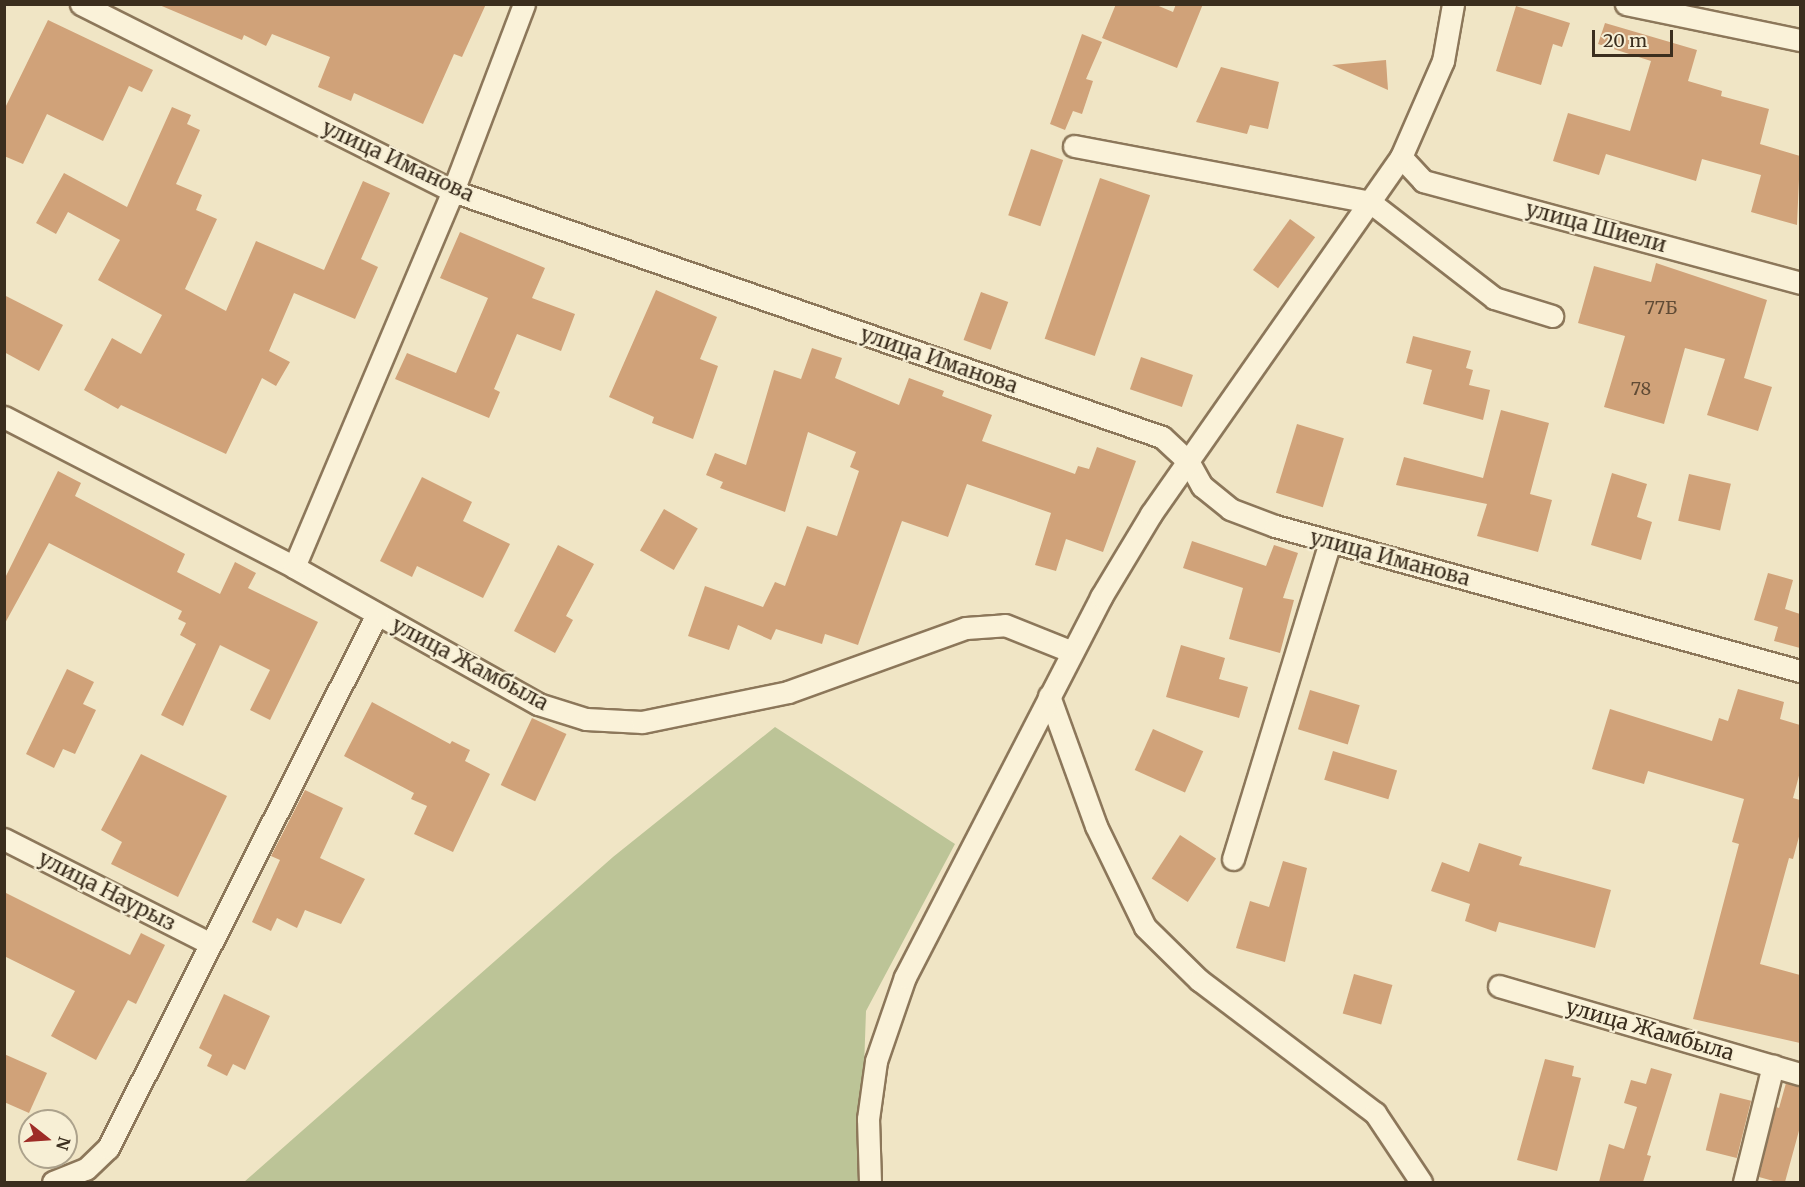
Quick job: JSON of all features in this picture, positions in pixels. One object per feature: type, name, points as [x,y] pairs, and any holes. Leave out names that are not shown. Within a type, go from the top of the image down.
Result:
[{"type":"street","name":"улица Иманова","points":[[81,4],[453,191],[1162,437],[1188,461],[1202,486],[1230,509],[1330,541],[1800,671]]},
{"type":"street","points":[[294,567],[453,191],[524,4]]},
{"type":"street","points":[[870,1182],[868,1119],[886,1024],[905,977],[1101,597],[1188,461],[1401,157],[1443,61],[1453,4]]},
{"type":"street","points":[[1626,4],[1800,40]]},
{"type":"street","points":[[1074,146],[1370,202],[1494,298],[1552,316]]},
{"type":"street","name":"улица Шиели","points":[[1401,157],[1423,181],[1800,283]]},
{"type":"street","name":"улица Жамбыла","points":[[4,417],[294,567],[538,704],[586,719],[642,722],[788,692],[966,628],[1005,625],[1072,652]]},
{"type":"street","points":[[1233,859],[1330,541]]},
{"type":"street","points":[[53,1182],[86,1169],[108,1148],[209,943],[377,614]]},
{"type":"street","points":[[1049,696],[1096,826],[1145,927],[1199,980],[1375,1113],[1421,1182]]},
{"type":"street","name":"улица Наурыз","points":[[4,839],[209,943]]},
{"type":"street","name":"улица Жамбыла","points":[[1499,986],[1800,1074]]},
{"type":"street","points":[[1744,1182],[1773,1066]]},
{"type":"green space","points":[[775,727],[955,844],[866,1011],[860,1182],[244,1182],[613,857]]},
{"type":"building","points":[[157,4],[486,4],[462,57],[454,54],[423,124],[354,93],[351,101],[318,87],[330,57],[272,34],[266,46],[244,35],[242,40]]},
{"type":"building","points":[[1116,4],[1154,4],[1173,12],[1176,4],[1203,4],[1177,68],[1102,38]]},
{"type":"building","points":[[1516,6],[1570,23],[1562,47],[1553,44],[1541,85],[1496,71]]},
{"type":"building","points":[[48,20],[153,70],[142,92],[129,86],[103,141],[47,114],[23,164],[4,156],[4,110]]},
{"type":"building","points":[[1605,23],[1697,50],[1688,81],[1722,91],[1721,96],[1769,109],[1760,144],[1800,156],[1797,225],[1751,212],[1761,175],[1702,159],[1696,181],[1606,154],[1599,175],[1553,161],[1568,113],[1630,131],[1651,61],[1598,44]]},
{"type":"building","points":[[1082,34],[1102,42],[1086,79],[1093,81],[1082,114],[1073,111],[1065,130],[1050,124]]},
{"type":"building","points":[[1386,60],[1388,90],[1332,65]]},
{"type":"building","points":[[1221,67],[1279,82],[1268,129],[1250,125],[1247,134],[1196,122]]},
{"type":"building","points":[[172,107],[191,115],[187,124],[200,130],[176,184],[202,195],[196,210],[217,219],[185,289],[226,311],[256,241],[324,270],[363,181],[390,193],[361,259],[378,267],[355,319],[294,293],[269,351],[290,362],[276,386],[262,378],[226,454],[121,405],[118,409],[84,390],[112,338],[141,354],[162,315],[98,280],[120,240],[68,212],[56,234],[36,223],[64,173],[127,207]]},
{"type":"building","points":[[1031,149],[1063,160],[1040,226],[1008,215]]},
{"type":"building","points":[[1100,178],[1150,195],[1095,356],[1045,339]]},
{"type":"building","points":[[1290,219],[1315,237],[1278,288],[1253,270]]},
{"type":"building","points":[[460,232],[545,268],[532,298],[575,314],[561,351],[517,334],[494,389],[500,392],[489,418],[395,379],[407,353],[456,373],[488,298],[440,278]]},
{"type":"building","points":[[1656,263],[1767,300],[1744,378],[1772,387],[1758,431],[1707,415],[1725,359],[1685,348],[1664,424],[1604,407],[1625,336],[1578,323],[1594,266],[1651,282]]},
{"type":"building","points":[[656,290],[717,317],[700,359],[718,366],[693,439],[652,423],[654,417],[609,397]]},
{"type":"building","points":[[981,292],[1008,302],[991,350],[964,340]]},
{"type":"building","points":[[4,295],[63,325],[39,371],[4,352]]},
{"type":"building","points":[[1413,336],[1471,351],[1466,368],[1473,370],[1469,385],[1490,390],[1483,420],[1423,404],[1432,370],[1406,363]]},
{"type":"building","points":[[812,348],[842,358],[835,378],[899,405],[909,378],[944,391],[942,396],[992,415],[982,441],[1075,474],[1078,466],[1089,469],[1097,447],[1136,461],[1103,552],[1066,539],[1056,571],[1035,565],[1051,513],[967,484],[948,537],[902,521],[858,645],[825,634],[822,644],[776,629],[771,640],[738,625],[729,650],[688,636],[705,586],[763,607],[775,582],[785,586],[807,526],[837,536],[859,471],[850,467],[856,452],[808,432],[785,512],[720,488],[723,482],[706,475],[715,453],[746,465],[774,370],[801,379]]},
{"type":"building","points":[[1141,357],[1193,375],[1182,407],[1130,389]]},
{"type":"building","points":[[1501,410],[1549,423],[1530,494],[1552,500],[1538,552],[1477,536],[1487,504],[1396,485],[1404,457],[1483,478]]},
{"type":"building","points":[[1297,424],[1344,438],[1323,507],[1276,493]]},
{"type":"building","points":[[58,471],[81,483],[75,496],[185,554],[177,572],[220,594],[235,562],[256,573],[248,588],[318,622],[270,720],[250,710],[270,670],[220,645],[183,726],[161,715],[196,644],[180,635],[186,623],[178,619],[182,611],[49,543],[4,625],[4,580]]},
{"type":"building","points":[[1612,473],[1647,484],[1637,517],[1652,522],[1641,560],[1591,545]]},
{"type":"building","points":[[1689,474],[1731,484],[1720,530],[1678,521]]},
{"type":"building","points":[[422,477],[472,502],[463,521],[510,544],[483,598],[417,566],[412,577],[380,561]]},
{"type":"building","points":[[664,509],[698,528],[674,570],[640,551]]},
{"type":"building","points":[[1192,541],[1266,566],[1274,545],[1298,553],[1283,598],[1294,600],[1280,653],[1229,639],[1243,588],[1183,568]]},
{"type":"building","points":[[558,545],[594,564],[566,616],[573,620],[555,653],[514,631]]},
{"type":"building","points":[[1768,573],[1793,580],[1785,609],[1800,614],[1800,648],[1774,641],[1778,627],[1754,620]]},
{"type":"building","points":[[1181,645],[1225,658],[1219,679],[1248,687],[1239,718],[1166,697]]},
{"type":"building","points":[[67,669],[94,682],[83,704],[96,710],[75,754],[63,749],[54,768],[26,754]]},
{"type":"building","points":[[1738,689],[1784,702],[1780,719],[1800,725],[1800,772],[1793,798],[1800,800],[1800,833],[1793,859],[1789,858],[1760,964],[1800,975],[1800,1043],[1693,1019],[1739,844],[1732,842],[1744,799],[1648,771],[1644,784],[1592,769],[1610,709],[1712,741],[1719,718],[1728,721]]},
{"type":"building","points":[[1310,690],[1360,705],[1348,744],[1298,729]]},
{"type":"building","points":[[372,702],[450,744],[452,741],[470,750],[465,761],[490,774],[453,852],[414,834],[427,806],[411,799],[414,793],[344,756]]},
{"type":"building","points":[[532,718],[566,734],[535,801],[501,785]]},
{"type":"building","points":[[1153,729],[1203,751],[1185,792],[1135,770]]},
{"type":"building","points":[[1333,751],[1397,771],[1388,799],[1324,780]]},
{"type":"building","points":[[141,754],[227,796],[178,897],[111,864],[122,842],[101,830]]},
{"type":"building","points":[[305,790],[343,808],[320,858],[365,879],[341,924],[305,910],[297,928],[277,918],[271,931],[252,922],[280,860],[271,856]]},
{"type":"building","points":[[1180,835],[1216,858],[1188,902],[1152,879]]},
{"type":"building","points":[[1479,843],[1522,857],[1519,865],[1611,890],[1595,948],[1499,922],[1496,932],[1465,921],[1470,904],[1431,891],[1442,862],[1469,872]]},
{"type":"building","points":[[1283,861],[1307,868],[1285,962],[1236,948],[1250,901],[1269,907]]},
{"type":"building","points":[[4,892],[130,955],[141,933],[165,945],[136,1004],[128,1000],[96,1060],[51,1036],[75,991],[4,956]]},
{"type":"building","points":[[1354,974],[1392,985],[1381,1024],[1343,1013]]},
{"type":"building","points":[[224,994],[270,1016],[245,1070],[233,1064],[227,1076],[207,1066],[212,1055],[199,1048]]},
{"type":"building","points":[[4,1054],[47,1073],[31,1109],[20,1109],[4,1102]]},
{"type":"building","points":[[1545,1059],[1574,1066],[1572,1076],[1581,1078],[1557,1171],[1517,1160]]},
{"type":"building","points":[[1651,1068],[1672,1074],[1647,1155],[1651,1156],[1643,1182],[1599,1182],[1609,1144],[1624,1149],[1637,1107],[1624,1103],[1631,1080],[1646,1084]]},
{"type":"building","points":[[1786,1083],[1800,1086],[1800,1127],[1785,1182],[1777,1182],[1759,1177],[1776,1107],[1779,1108]]},
{"type":"building","points":[[1720,1093],[1751,1101],[1737,1158],[1706,1150]]}]
